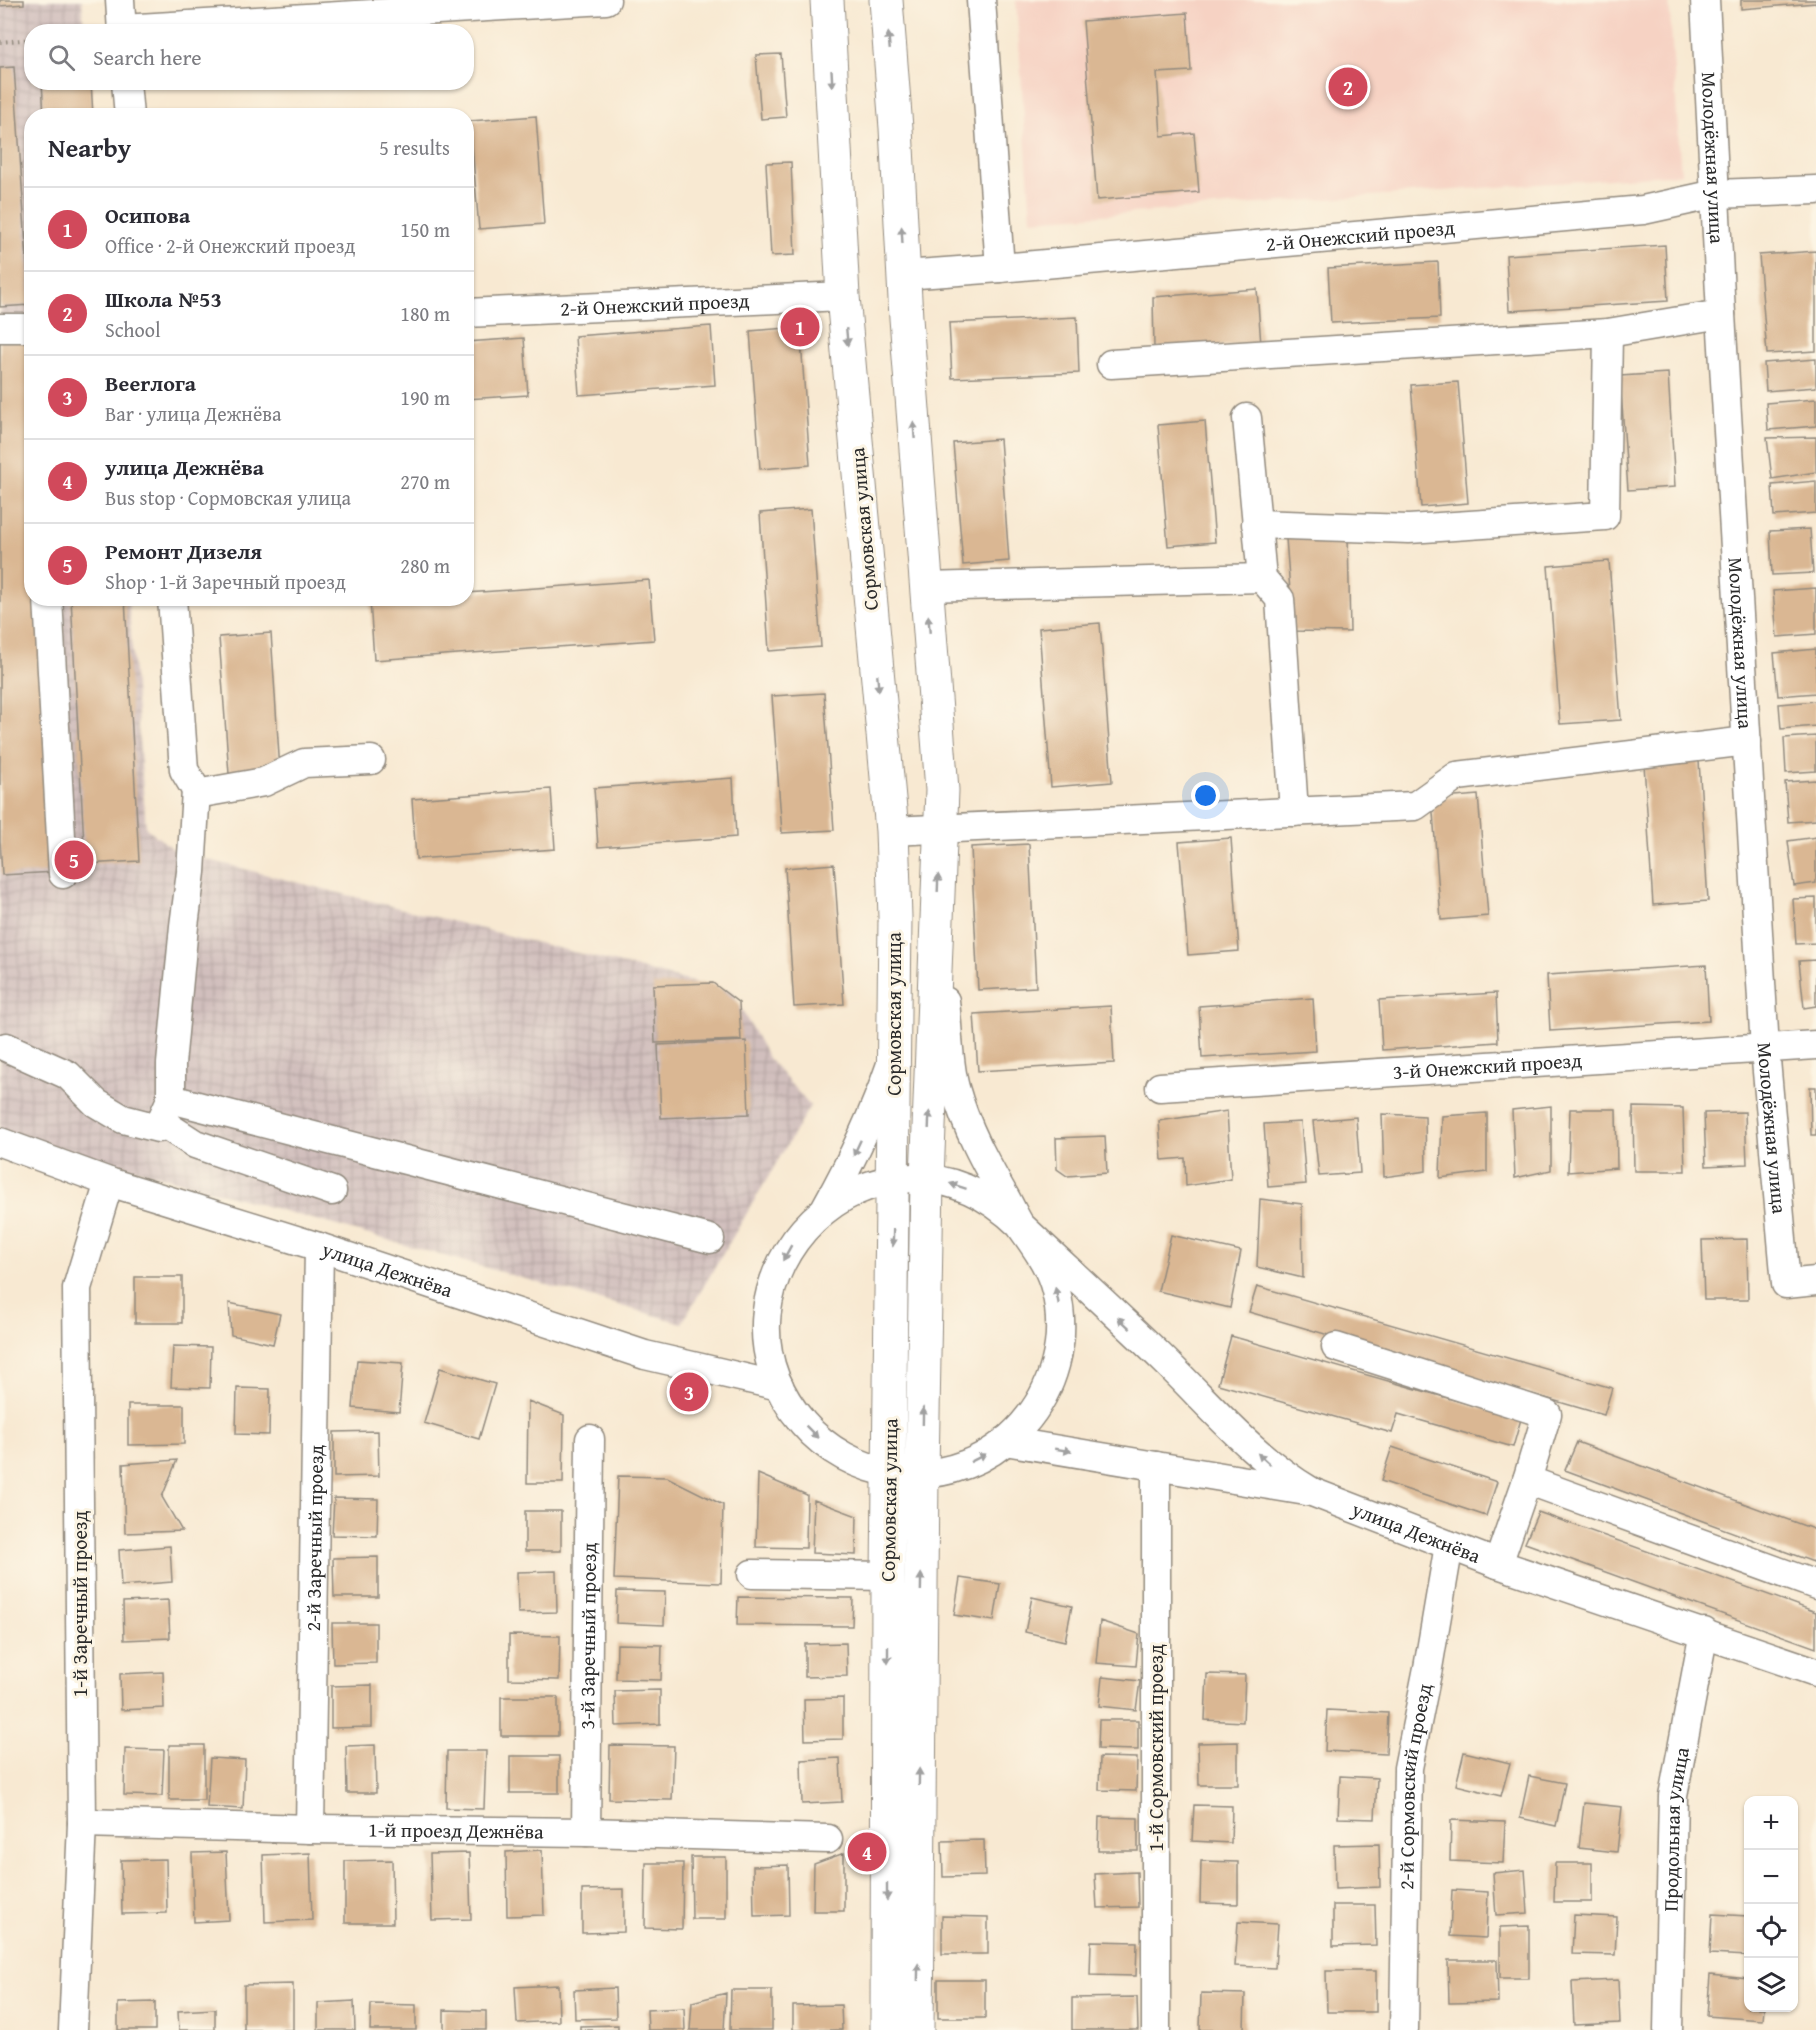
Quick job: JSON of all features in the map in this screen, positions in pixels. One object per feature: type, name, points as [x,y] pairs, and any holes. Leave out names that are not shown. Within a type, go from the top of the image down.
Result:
[{"type":"main road","name":"Сормовская улица","points":[[827,0],[843,296],[891,831],[895,917],[888,1576],[887,2030]]},
{"type":"main road","name":"Сормовская улица","points":[[886,0],[942,790],[927,1179],[917,2030]]},
{"type":"street","points":[[120,0],[122,24]]},
{"type":"street","points":[[219,24],[606,0]]},
{"type":"street","points":[[981,0],[1000,268]]},
{"type":"street","name":"Молодёжная улица","points":[[1705,0],[1721,315],[1766,1049],[1786,1284],[1816,1281]]},
{"type":"street","points":[[127,90],[128,108]]},
{"type":"street","name":"2-й Онежский проезд","points":[[904,275],[1643,210],[1716,194],[1816,190]]},
{"type":"street","name":"2-й Онежский проезд","points":[[474,313],[843,296]]},
{"type":"street","points":[[1112,364],[1608,333],[1721,315]]},
{"type":"street","points":[[0,328],[24,328]]},
{"type":"street","points":[[1256,524],[1409,529],[1605,516],[1608,333]]},
{"type":"street","points":[[1247,418],[1262,578],[1280,599],[1294,812]]},
{"type":"street","points":[[926,587],[1262,578]]},
{"type":"street","points":[[48,606],[63,874]]},
{"type":"street","points":[[173,606],[184,770],[196,790],[202,793],[264,782],[304,764],[371,760]]},
{"type":"street","points":[[891,831],[1415,806],[1457,776],[1747,741]]},
{"type":"street","points":[[6,1047],[68,1075],[96,1103],[123,1119],[158,1128],[166,1110],[191,872],[196,790]]},
{"type":"street","points":[[937,923],[954,1085],[968,1128],[1020,1225],[1045,1260],[1055,1287],[1060,1315],[1059,1344],[1053,1371],[1042,1398],[1026,1421],[1005,1441],[971,1462],[946,1471],[922,1474],[890,1472],[859,1463],[830,1448],[817,1438],[796,1414],[779,1386],[768,1343],[768,1313],[772,1290],[779,1269],[793,1242],[813,1219],[850,1193],[893,1180],[927,1179],[962,1187],[993,1202],[1020,1225],[1167,1363],[1270,1464],[1312,1492]]},
{"type":"street","name":"3-й Онежский проезд","points":[[1160,1087],[1816,1045]]},
{"type":"street","points":[[825,1209],[867,1127],[894,1054]]},
{"type":"street","points":[[166,1110],[195,1144],[332,1191]]},
{"type":"street","points":[[166,1110],[710,1239]]},
{"type":"street","name":"улица Дежнёва","points":[[0,1142],[109,1182],[318,1247],[645,1355],[779,1386]]},
{"type":"street","name":"1-й Заречный проезд","points":[[73,2030],[82,1823],[77,1288],[109,1182]]},
{"type":"street","name":"2-й Заречный проезд","points":[[310,1829],[318,1247]]},
{"type":"street","points":[[1336,1347],[1547,1414],[1498,1564]]},
{"type":"street","name":"3-й Заречный проезд","points":[[586,1832],[590,1438]]},
{"type":"street","name":"улица Дежнёва","points":[[1005,1441],[1312,1492],[1498,1564],[1704,1632],[1816,1672]]},
{"type":"street","name":"1-й Сормовский проезд","points":[[1156,1466],[1156,2030]]},
{"type":"street","points":[[1527,1480],[1816,1585]]},
{"type":"street","name":"2-й Сормовский проезд","points":[[1404,2030],[1408,1768],[1449,1545]]},
{"type":"street","points":[[752,1574],[888,1576]]},
{"type":"street","name":"Продольная улица","points":[[1668,2030],[1673,1796],[1704,1632]]},
{"type":"street","name":"1-й проезд Дежнёва","points":[[82,1823],[310,1829],[586,1832],[828,1839]]},
{"type":"path","points":[[0,42],[24,40]]},
{"type":"shaded area","points":[[0,0],[82,0],[84,24],[24,24],[24,90],[88,90],[90,108],[24,108],[24,606],[129,606],[146,828],[177,852],[732,992],[768,1058],[810,1106],[682,1323],[0,1131]]},
{"type":"shaded area","points":[[1016,0],[1669,0],[1681,174],[1031,220]]},
{"type":"building","points":[[0,0],[24,0],[24,4],[0,6]]},
{"type":"building","points":[[1741,0],[1816,0],[1816,3],[1741,9]]},
{"type":"building","points":[[1187,13],[1191,71],[1157,73],[1161,136],[1194,133],[1199,192],[1097,200],[1083,21]]},
{"type":"building","points":[[781,54],[786,117],[761,119],[756,55]]},
{"type":"building","points":[[14,67],[24,216],[24,305],[0,307],[0,68]]},
{"type":"building","points":[[42,90],[91,90],[93,108],[44,108]]},
{"type":"building","points":[[536,116],[544,224],[479,229],[474,169],[474,121]]},
{"type":"building","points":[[791,162],[795,255],[771,256],[766,163]]},
{"type":"building","points":[[1665,245],[1668,301],[1509,311],[1506,255]]},
{"type":"building","points":[[1816,251],[1816,351],[1767,354],[1759,255]]},
{"type":"building","points":[[1438,262],[1440,318],[1331,323],[1328,268]]},
{"type":"building","points":[[1257,289],[1261,345],[1154,348],[1153,297]]},
{"type":"building","points":[[1077,317],[1079,373],[952,378],[949,323]]},
{"type":"building","points":[[711,326],[715,385],[579,395],[575,336]]},
{"type":"building","points":[[800,327],[810,465],[760,469],[750,331]]},
{"type":"building","points":[[524,338],[528,395],[474,398],[474,341]]},
{"type":"building","points":[[24,341],[24,606],[42,606],[56,872],[2,875],[0,840],[0,342]]},
{"type":"building","points":[[1816,359],[1816,387],[1766,391],[1764,363]]},
{"type":"building","points":[[1668,373],[1675,487],[1628,490],[1620,376]]},
{"type":"building","points":[[1458,382],[1468,503],[1421,507],[1411,385]]},
{"type":"building","points":[[1816,399],[1816,426],[1768,430],[1766,403]]},
{"type":"building","points":[[1205,421],[1215,542],[1168,546],[1158,425]]},
{"type":"building","points":[[1816,437],[1816,472],[1772,479],[1767,438]]},
{"type":"building","points":[[1000,439],[1009,561],[963,565],[953,443]]},
{"type":"building","points":[[1816,481],[1816,513],[1774,516],[1772,485]]},
{"type":"building","points":[[811,509],[821,647],[769,651],[760,513]]},
{"type":"building","points":[[1810,529],[1813,573],[1772,575],[1770,531]]},
{"type":"building","points":[[1348,537],[1350,632],[1293,631],[1286,538]]},
{"type":"building","points":[[1609,561],[1621,720],[1560,724],[1548,566]]},
{"type":"building","points":[[649,580],[654,640],[374,660],[370,606],[474,606],[474,592]]},
{"type":"building","points":[[1816,588],[1816,634],[1777,637],[1773,591]]},
{"type":"building","points":[[71,606],[125,606],[139,861],[85,864]]},
{"type":"building","points":[[1100,623],[1112,782],[1051,787],[1039,628]]},
{"type":"building","points":[[271,633],[280,771],[229,774],[219,637]]},
{"type":"building","points":[[1816,649],[1816,693],[1778,696],[1774,653]]},
{"type":"building","points":[[824,693],[834,830],[782,833],[772,696]]},
{"type":"building","points":[[1816,701],[1816,726],[1781,729],[1779,704]]},
{"type":"building","points":[[1816,736],[1816,771],[1786,773],[1784,738]]},
{"type":"building","points":[[1699,761],[1708,901],[1653,905],[1644,764]]},
{"type":"building","points":[[733,778],[736,837],[598,847],[594,788]]},
{"type":"building","points":[[1816,780],[1816,820],[1788,822],[1785,782]]},
{"type":"building","points":[[551,789],[555,849],[416,859],[412,799]]},
{"type":"building","points":[[1478,795],[1488,916],[1441,920],[1432,799]]},
{"type":"building","points":[[1816,837],[1816,883],[1794,886],[1788,841]]},
{"type":"building","points":[[1231,838],[1239,951],[1188,955],[1179,842]]},
{"type":"building","points":[[1029,844],[1036,987],[978,990],[971,847]]},
{"type":"building","points":[[834,864],[844,1004],[794,1007],[785,868]]},
{"type":"building","points":[[1816,898],[1816,943],[1796,944],[1793,899]]},
{"type":"building","points":[[1816,960],[1816,1006],[1804,1008],[1799,961]]},
{"type":"building","points":[[1706,965],[1709,1021],[1550,1031],[1547,975]]},
{"type":"building","points":[[713,983],[739,1003],[741,1040],[655,1043],[653,985]]},
{"type":"building","points":[[1496,993],[1498,1042],[1382,1050],[1379,1000]]},
{"type":"building","points":[[1313,998],[1316,1051],[1202,1058],[1199,1006]]},
{"type":"building","points":[[1111,1006],[1114,1063],[978,1071],[974,1014]]},
{"type":"building","points":[[746,1041],[749,1114],[661,1118],[658,1045]]},
{"type":"building","points":[[1810,1087],[1816,1087],[1816,1135],[1811,1135]]},
{"type":"building","points":[[1551,1106],[1551,1170],[1515,1178],[1512,1110]]},
{"type":"building","points":[[1633,1107],[1683,1108],[1685,1171],[1634,1171]]},
{"type":"building","points":[[1570,1109],[1616,1109],[1617,1168],[1568,1172]]},
{"type":"building","points":[[1227,1111],[1231,1179],[1186,1186],[1185,1158],[1162,1160],[1159,1121]]},
{"type":"building","points":[[1745,1112],[1747,1164],[1706,1166],[1704,1113]]},
{"type":"building","points":[[1487,1113],[1487,1172],[1440,1178],[1442,1116]]},
{"type":"building","points":[[1382,1114],[1425,1116],[1426,1171],[1384,1177]]},
{"type":"building","points":[[1356,1117],[1360,1173],[1319,1176],[1313,1121]]},
{"type":"building","points":[[1301,1122],[1306,1184],[1268,1187],[1264,1124]]},
{"type":"building","points":[[1105,1136],[1107,1173],[1067,1176],[1057,1169],[1056,1138]]},
{"type":"building","points":[[1260,1199],[1302,1204],[1303,1278],[1257,1267]]},
{"type":"building","points":[[1171,1235],[1241,1251],[1230,1308],[1158,1291]]},
{"type":"building","points":[[1747,1239],[1748,1300],[1704,1300],[1702,1240]]},
{"type":"building","points":[[135,1277],[182,1277],[182,1323],[135,1323]]},
{"type":"building","points":[[1257,1286],[1612,1388],[1604,1415],[1249,1312]]},
{"type":"building","points":[[229,1303],[280,1314],[273,1344],[231,1335]]},
{"type":"building","points":[[1231,1336],[1521,1419],[1513,1447],[1398,1414],[1392,1433],[1218,1384]]},
{"type":"building","points":[[173,1346],[211,1347],[210,1388],[171,1387]]},
{"type":"building","points":[[357,1360],[403,1363],[399,1412],[353,1408]]},
{"type":"building","points":[[440,1368],[495,1384],[479,1439],[424,1423]]},
{"type":"building","points":[[237,1388],[270,1389],[269,1435],[236,1434]]},
{"type":"building","points":[[528,1401],[564,1415],[563,1483],[527,1483]]},
{"type":"building","points":[[128,1405],[184,1405],[184,1444],[128,1445]]},
{"type":"building","points":[[378,1431],[379,1476],[334,1477],[334,1432]]},
{"type":"building","points":[[1577,1442],[1816,1530],[1816,1563],[1565,1470]]},
{"type":"building","points":[[1392,1447],[1497,1482],[1486,1516],[1381,1481]]},
{"type":"building","points":[[177,1460],[162,1497],[182,1531],[125,1533],[123,1464]]},
{"type":"building","points":[[758,1474],[807,1495],[806,1548],[756,1547]]},
{"type":"building","points":[[618,1476],[667,1477],[723,1505],[721,1583],[614,1579]]},
{"type":"building","points":[[334,1498],[378,1499],[377,1536],[332,1535]]},
{"type":"building","points":[[814,1500],[857,1516],[856,1555],[812,1553]]},
{"type":"building","points":[[525,1511],[561,1511],[561,1551],[525,1551]]},
{"type":"building","points":[[1538,1512],[1816,1612],[1816,1648],[1525,1543]]},
{"type":"building","points":[[170,1546],[172,1582],[121,1586],[119,1550]]},
{"type":"building","points":[[378,1557],[378,1597],[334,1597],[333,1558]]},
{"type":"building","points":[[556,1571],[557,1612],[518,1613],[517,1572]]},
{"type":"building","points":[[960,1578],[1000,1584],[994,1621],[954,1615]]},
{"type":"building","points":[[617,1591],[665,1592],[664,1625],[616,1623]]},
{"type":"building","points":[[738,1597],[853,1598],[852,1626],[737,1625]]},
{"type":"building","points":[[1032,1597],[1072,1606],[1065,1641],[1025,1632]]},
{"type":"building","points":[[168,1600],[170,1638],[124,1640],[123,1602]]},
{"type":"building","points":[[1100,1621],[1139,1634],[1136,1666],[1096,1663]]},
{"type":"building","points":[[332,1623],[376,1623],[376,1663],[333,1664]]},
{"type":"building","points":[[509,1635],[560,1636],[559,1680],[509,1679]]},
{"type":"building","points":[[846,1643],[847,1676],[805,1677],[805,1644]]},
{"type":"building","points":[[617,1644],[662,1645],[661,1680],[616,1679]]},
{"type":"building","points":[[163,1672],[164,1708],[121,1710],[120,1674]]},
{"type":"building","points":[[1207,1674],[1245,1675],[1243,1722],[1205,1720]]},
{"type":"building","points":[[1102,1677],[1140,1681],[1136,1710],[1099,1706]]},
{"type":"building","points":[[372,1685],[372,1727],[331,1728],[331,1686]]},
{"type":"building","points":[[660,1690],[660,1724],[616,1726],[615,1691]]},
{"type":"building","points":[[501,1697],[558,1697],[558,1736],[501,1736]]},
{"type":"building","points":[[843,1698],[843,1739],[805,1740],[804,1699]]},
{"type":"building","points":[[1327,1710],[1388,1713],[1386,1754],[1325,1751]]},
{"type":"building","points":[[1099,1720],[1138,1720],[1138,1750],[1098,1749]]},
{"type":"building","points":[[1238,1742],[1238,1785],[1199,1785],[1198,1743]]},
{"type":"building","points":[[169,1745],[204,1745],[204,1800],[169,1800]]},
{"type":"building","points":[[375,1745],[376,1793],[347,1793],[346,1746]]},
{"type":"building","points":[[610,1745],[674,1746],[672,1800],[609,1799]]},
{"type":"building","points":[[125,1749],[164,1750],[162,1796],[124,1795]]},
{"type":"building","points":[[447,1751],[486,1751],[484,1809],[446,1808]]},
{"type":"building","points":[[1464,1752],[1510,1763],[1501,1796],[1456,1785]]},
{"type":"building","points":[[510,1756],[559,1756],[559,1793],[510,1793]]},
{"type":"building","points":[[1100,1757],[1137,1758],[1136,1791],[1099,1790]]},
{"type":"building","points":[[210,1758],[245,1760],[243,1809],[207,1807]]},
{"type":"building","points":[[840,1758],[842,1802],[802,1804],[801,1760]]},
{"type":"building","points":[[1340,1776],[1377,1778],[1375,1819],[1338,1818]]},
{"type":"building","points":[[1529,1776],[1565,1783],[1556,1826],[1520,1818]]},
{"type":"building","points":[[1584,1803],[1622,1807],[1617,1852],[1579,1848]]},
{"type":"building","points":[[1194,1805],[1232,1806],[1231,1843],[1192,1841]]},
{"type":"building","points":[[1099,1817],[1138,1818],[1138,1851],[1098,1851]]},
{"type":"building","points":[[1451,1820],[1505,1822],[1503,1863],[1450,1861]]},
{"type":"building","points":[[984,1840],[985,1876],[943,1877],[942,1841]]},
{"type":"building","points":[[1379,1844],[1380,1887],[1335,1889],[1334,1845]]},
{"type":"building","points":[[542,1850],[544,1915],[507,1916],[506,1852]]},
{"type":"building","points":[[226,1852],[229,1920],[194,1922],[192,1853]]},
{"type":"building","points":[[310,1853],[312,1920],[265,1922],[263,1855]]},
{"type":"building","points":[[469,1853],[471,1919],[432,1920],[430,1854]]},
{"type":"building","points":[[844,1853],[844,1911],[813,1911],[814,1864]]},
{"type":"building","points":[[691,1857],[726,1857],[726,1919],[692,1919]]},
{"type":"building","points":[[166,1859],[167,1913],[122,1914],[121,1860]]},
{"type":"building","points":[[392,1860],[393,1923],[345,1923],[345,1861]]},
{"type":"building","points":[[1201,1861],[1238,1862],[1238,1904],[1200,1903]]},
{"type":"building","points":[[646,1863],[683,1863],[682,1929],[645,1928]]},
{"type":"building","points":[[1555,1863],[1592,1863],[1592,1902],[1554,1902]]},
{"type":"building","points":[[788,1865],[789,1915],[754,1916],[753,1866]]},
{"type":"building","points":[[1525,1870],[1528,1913],[1496,1915],[1493,1873]]},
{"type":"building","points":[[1137,1872],[1138,1907],[1097,1908],[1095,1874]]},
{"type":"building","points":[[624,1889],[624,1932],[582,1933],[582,1890]]},
{"type":"building","points":[[1452,1890],[1488,1892],[1486,1938],[1450,1936]]},
{"type":"building","points":[[1333,1905],[1375,1905],[1376,1945],[1333,1946]]},
{"type":"building","points":[[1712,1914],[1744,1916],[1744,1956],[1710,1954]]},
{"type":"building","points":[[1574,1915],[1617,1917],[1615,1955],[1572,1954]]},
{"type":"building","points":[[942,1916],[988,1917],[988,1954],[942,1954]]},
{"type":"building","points":[[1238,1922],[1278,1924],[1275,1968],[1235,1966]]},
{"type":"building","points":[[1529,1926],[1529,1978],[1500,1978],[1500,1927]]},
{"type":"building","points":[[1091,1941],[1137,1942],[1136,1976],[1090,1975]]},
{"type":"building","points":[[1448,1960],[1497,1960],[1498,2002],[1449,2003]]},
{"type":"building","points":[[1326,1971],[1376,1971],[1376,2012],[1327,2012]]},
{"type":"building","points":[[1710,1975],[1744,1979],[1744,2012],[1764,2012],[1763,2020],[1707,2016]]},
{"type":"building","points":[[938,1980],[985,1980],[985,2018],[938,2018]]},
{"type":"building","points":[[1618,1980],[1620,2023],[1574,2025],[1572,1982]]},
{"type":"building","points":[[293,1984],[293,2030],[244,2030],[244,1985]]},
{"type":"building","points":[[558,1985],[559,2021],[517,2023],[515,1987]]},
{"type":"building","points":[[615,1988],[616,2018],[575,2019],[574,1990]]},
{"type":"building","points":[[731,1990],[772,1990],[772,2030],[730,2030]]},
{"type":"building","points":[[726,1993],[724,2030],[690,2030],[692,2002]]},
{"type":"building","points":[[1201,1993],[1245,1994],[1244,2030],[1200,2030]]},
{"type":"building","points":[[1137,1997],[1138,2030],[1072,2030],[1072,1998]]},
{"type":"building","points":[[354,2001],[355,2030],[318,2030],[318,2003]]},
{"type":"building","points":[[155,2002],[155,2030],[118,2030],[118,2003]]},
{"type":"building","points":[[371,2004],[416,2005],[416,2030],[370,2030]]},
{"type":"building","points":[[841,2005],[842,2030],[793,2030],[793,2006]]},
{"type":"building","points":[[684,2008],[685,2030],[648,2030],[647,2010]]},
{"type":"building","points":[[215,2009],[215,2030],[179,2030],[178,2011]]},
{"type":"building","points":[[444,2010],[486,2011],[486,2030],[444,2030]]},
{"type":"building","points":[[618,2025],[618,2030],[580,2030],[580,2026]]},
{"type":"place","name":"Школа №53","points":[[1348,87]]},
{"type":"place","name":"Осипова","points":[[800,327]]},
{"type":"place","name":"Ремонт Дизеля","points":[[74,860]]},
{"type":"place","name":"Beerлога","points":[[689,1392]]},
{"type":"place","name":"улица Дежнёва","points":[[867,1852]]}]
